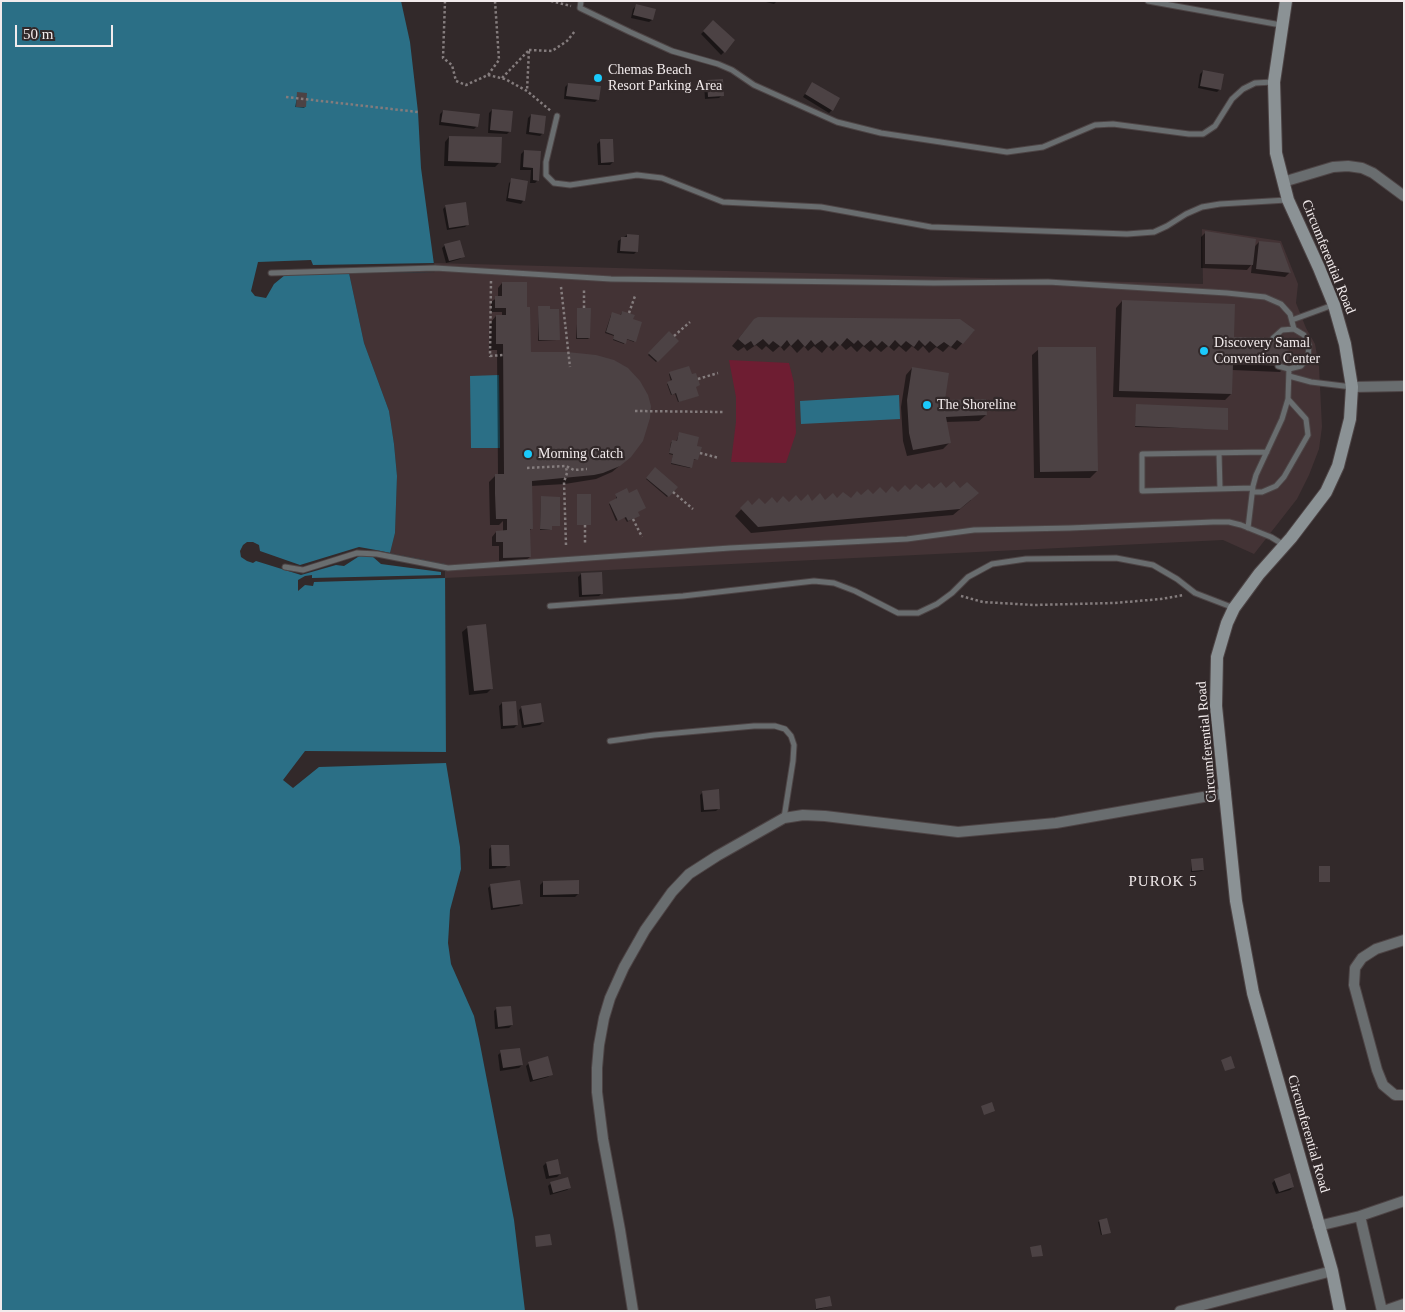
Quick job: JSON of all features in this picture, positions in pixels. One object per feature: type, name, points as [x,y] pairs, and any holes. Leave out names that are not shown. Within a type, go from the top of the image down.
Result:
[{"type":"main road","name":"Circumferential Road","points":[[1286,1],[1274,82],[1276,153],[1288,200],[1334,305],[1345,344],[1352,387],[1350,419],[1338,466],[1326,492],[1259,574],[1234,608],[1227,622],[1217,657],[1216,706],[1236,901],[1253,993],[1332,1271],[1340,1311]]},
{"type":"street","points":[[1283,182],[1333,167],[1348,166],[1362,168],[1373,173],[1386,180],[1404,196]]},
{"type":"street","points":[[1352,387],[1404,386]]},
{"type":"street","points":[[632,1311],[620,1230],[602,1139],[597,1092],[597,1068],[600,1045],[604,1018],[610,998],[624,967],[645,930],[672,892],[689,874],[784,818],[803,815],[958,832],[1056,823],[1226,793]]},
{"type":"street","points":[[1404,940],[1376,948],[1362,958],[1355,968],[1354,985],[1382,1085],[1395,1095],[1404,1094]]},
{"type":"street","points":[[1318,1226],[1360,1216],[1404,1201]]},
{"type":"street","points":[[1360,1216],[1383,1311],[1404,1304]]},
{"type":"street","points":[[1180,1311],[1332,1271]]},
{"type":"lane","points":[[581,1],[580,8],[672,50],[725,67],[754,85],[836,122],[881,133],[1007,152],[1044,148],[1095,125],[1113,124],[1189,134],[1203,134],[1215,126],[1232,99],[1243,88],[1255,83],[1274,82]]},
{"type":"lane","points":[[1148,1],[1283,25]]},
{"type":"lane","points":[[557,116],[546,162],[546,176],[554,183],[570,185],[637,175],[662,178],[723,202],[821,207],[931,227],[1127,234],[1154,232],[1202,207],[1288,200]]},
{"type":"lane","points":[[271,274],[435,268],[620,279],[924,283],[1048,282],[1265,297],[1281,304],[1290,314],[1294,329]]},
{"type":"lane","points":[[1292,320],[1334,305]]},
{"type":"lane","points":[[1273,338],[1282,330],[1294,329],[1301,332],[1310,345],[1309,353],[1301,366],[1290,369],[1278,366]]},
{"type":"lane","points":[[1248,528],[1256,475],[1282,419],[1288,399],[1290,369]]},
{"type":"lane","points":[[1289,376],[1312,382],[1352,387]]},
{"type":"lane","points":[[1267,452],[1142,454],[1142,490],[1269,490],[1280,482],[1308,435],[1306,419],[1288,399]]},
{"type":"lane","points":[[1219,453],[1220,489]]},
{"type":"lane","points":[[285,566],[304,570],[357,553],[377,554],[448,568],[730,548],[907,538],[974,530],[1213,522],[1229,522],[1248,528],[1271,537],[1284,545]]},
{"type":"lane","points":[[550,606],[683,596],[814,581],[834,583],[854,591],[898,614],[918,614],[952,593],[968,577],[992,564],[1026,559],[1116,558],[1153,565],[1195,593],[1234,608]]},
{"type":"lane","points":[[610,741],[754,726],[775,726],[785,729],[791,736],[794,745],[784,818]]},
{"type":"path","points":[[444,1],[443,58],[452,65],[456,81],[466,85],[488,75],[499,60],[497,2]]},
{"type":"path","points":[[551,1],[560,5],[580,8]]},
{"type":"path","points":[[502,78],[529,50],[552,50],[567,41],[575,31]]},
{"type":"path","points":[[527,91],[529,50]]},
{"type":"path","points":[[488,75],[502,78],[527,91],[557,116]]},
{"type":"path","points":[[286,96],[418,112]]},
{"type":"path","points":[[492,272],[490,356],[503,356]]},
{"type":"path","points":[[561,287],[570,367]]},
{"type":"path","points":[[584,289],[584,308]]},
{"type":"path","points":[[629,313],[634,296]]},
{"type":"path","points":[[674,336],[690,322]]},
{"type":"path","points":[[698,379],[718,373]]},
{"type":"path","points":[[635,410],[723,412]]},
{"type":"path","points":[[700,453],[719,458]]},
{"type":"path","points":[[566,466],[567,473],[564,482],[566,545]]},
{"type":"path","points":[[527,468],[566,466],[574,470],[587,469]]},
{"type":"path","points":[[674,492],[693,509]]},
{"type":"path","points":[[633,519],[642,537]]},
{"type":"path","points":[[585,525],[585,544]]},
{"type":"path","points":[[952,593],[983,602],[1034,605],[1114,603],[1161,599],[1195,593]]},
{"type":"shaded area","points":[[1202,229],[1281,241],[1298,284],[1296,303],[1315,344],[1319,366],[1322,427],[1319,449],[1297,499],[1254,554],[1223,540],[445,578],[444,564],[390,553],[395,533],[397,476],[394,444],[389,411],[364,343],[349,273],[435,272],[434,263],[1203,284]]},
{"type":"shaded area","points":[[729,360],[789,363],[794,383],[796,433],[786,463],[731,462],[736,422],[736,397]]},
{"type":"water","points":[[1,1],[401,1],[410,42],[418,112],[421,168],[435,272],[349,273],[364,343],[389,411],[394,444],[397,476],[395,533],[390,553],[445,564],[446,763],[460,847],[461,869],[450,910],[448,943],[451,964],[474,1016],[479,1039],[514,1220],[525,1311],[1,1311]]},
{"type":"water","points":[[499,375],[500,448],[471,448],[470,376]]},
{"type":"water","points":[[899,395],[900,419],[801,424],[800,401]]},
{"type":"pier","points":[[311,260],[313,265],[434,263],[435,272],[285,275],[274,284],[266,298],[255,296],[251,291],[258,262]]},
{"type":"pier","points":[[247,542],[259,545],[260,551],[300,565],[359,547],[376,550],[445,564],[445,578],[314,582],[313,586],[305,585],[298,591],[298,580],[312,575],[312,578],[441,575],[441,572],[381,564],[373,557],[361,555],[344,566],[336,565],[301,575],[256,561],[253,563],[247,561],[241,557],[240,551]]},
{"type":"pier","points":[[305,751],[446,752],[446,763],[319,767],[293,788],[283,780]]},
{"type":"building","points":[[636,4],[656,9],[653,20],[633,15]]},
{"type":"building","points":[[713,20],[735,40],[725,53],[703,31]]},
{"type":"building","points":[[1203,70],[1224,74],[1221,90],[1200,86]]},
{"type":"building","points":[[723,79],[724,96],[708,97],[707,80]]},
{"type":"building","points":[[812,82],[840,98],[833,111],[805,94]]},
{"type":"building","points":[[568,83],[601,86],[599,100],[566,96]]},
{"type":"building","points":[[297,92],[307,93],[306,107],[296,107]]},
{"type":"building","points":[[492,109],[513,111],[511,132],[490,130]]},
{"type":"building","points":[[443,110],[480,114],[478,127],[441,122]]},
{"type":"building","points":[[531,114],[546,116],[544,134],[529,132]]},
{"type":"building","points":[[449,136],[502,137],[501,163],[448,161]]},
{"type":"building","points":[[600,139],[613,139],[614,162],[601,163]]},
{"type":"building","points":[[524,150],[541,151],[539,181],[533,180],[533,168],[523,167]]},
{"type":"building","points":[[511,178],[528,181],[525,201],[508,198]]},
{"type":"building","points":[[466,202],[469,225],[449,228],[445,205]]},
{"type":"building","points":[[1205,231],[1256,239],[1253,265],[1205,264]]},
{"type":"building","points":[[627,234],[639,235],[638,252],[620,251],[621,237],[627,237]]},
{"type":"building","points":[[460,240],[465,257],[449,261],[444,244]]},
{"type":"building","points":[[1259,241],[1280,243],[1291,273],[1256,269]]},
{"type":"building","points":[[502,282],[527,282],[527,307],[530,307],[531,352],[567,352],[596,355],[614,360],[628,368],[640,381],[648,395],[651,406],[650,418],[643,441],[631,457],[620,466],[594,475],[532,481],[533,529],[530,529],[531,557],[503,558],[503,542],[496,542],[496,531],[507,530],[507,519],[496,519],[495,494],[495,474],[504,474],[503,344],[496,344],[496,315],[506,315],[506,308],[495,308],[495,296],[502,296]]},
{"type":"building","name":"Discovery Samal Convention Center","points":[[1122,300],[1235,304],[1234,337],[1289,338],[1288,366],[1233,364],[1232,394],[1119,391]]},
{"type":"building","points":[[538,306],[550,306],[550,309],[559,309],[560,340],[539,340]]},
{"type":"building","points":[[577,308],[591,308],[590,338],[577,338]]},
{"type":"building","points":[[622,311],[635,315],[633,319],[642,322],[636,342],[627,339],[626,344],[613,339],[614,335],[606,332],[612,312],[621,315]]},
{"type":"building","points":[[758,317],[960,319],[975,330],[963,344],[957,340],[951,347],[944,342],[937,347],[930,341],[925,346],[919,340],[914,347],[906,341],[901,346],[895,340],[889,347],[882,341],[877,346],[871,340],[864,346],[858,340],[854,344],[847,338],[840,346],[835,341],[829,347],[822,340],[815,345],[811,340],[805,347],[798,339],[791,346],[787,340],[781,347],[773,341],[769,345],[763,339],[754,346],[751,341],[745,345],[738,339],[754,319]]},
{"type":"building","points":[[669,331],[679,341],[658,362],[648,353]]},
{"type":"building","points":[[1038,347],[1096,347],[1098,471],[1040,472]]},
{"type":"building","points":[[689,366],[692,374],[696,373],[700,385],[696,387],[699,396],[679,402],[676,393],[672,395],[667,382],[672,380],[669,372]]},
{"type":"building","points":[[912,367],[949,373],[945,400],[986,399],[987,415],[946,417],[951,443],[913,450],[909,433],[907,400]]},
{"type":"building","points":[[1136,404],[1228,408],[1228,430],[1135,426]]},
{"type":"building","points":[[679,432],[699,437],[697,446],[702,447],[698,460],[694,459],[692,468],[671,463],[673,454],[669,453],[672,440],[677,441]]},
{"type":"building","points":[[655,467],[678,487],[669,497],[646,478]]},
{"type":"building","points":[[954,481],[960,488],[967,482],[979,493],[960,509],[758,527],[740,508],[748,500],[752,505],[759,498],[765,504],[772,497],[777,503],[783,496],[789,502],[796,495],[801,501],[808,494],[812,501],[820,493],[825,500],[833,493],[837,498],[843,492],[851,498],[857,491],[861,495],[868,489],[873,494],[880,487],[886,493],[892,486],[898,492],[905,485],[910,490],[916,484],[922,489],[929,483],[934,488],[941,482],[946,488]]},
{"type":"building","points":[[627,488],[629,493],[637,489],[646,508],[638,512],[640,516],[628,521],[626,517],[618,521],[609,502],[617,498],[615,494]]},
{"type":"building","points":[[577,494],[591,494],[591,525],[577,525]]},
{"type":"building","points":[[541,496],[560,497],[560,526],[552,526],[552,530],[540,529]]},
{"type":"building","points":[[602,572],[603,594],[582,595],[581,573]]},
{"type":"building","points":[[486,624],[493,689],[474,691],[467,626]]},
{"type":"building","points":[[516,701],[518,725],[503,726],[502,702]]},
{"type":"building","points":[[541,703],[544,722],[524,725],[521,706]]},
{"type":"building","points":[[719,789],[720,809],[704,810],[702,791]]},
{"type":"building","points":[[491,845],[509,845],[510,866],[492,866]]},
{"type":"building","points":[[1203,858],[1204,870],[1192,871],[1191,859]]},
{"type":"building","points":[[1319,866],[1330,866],[1330,882],[1319,882]]},
{"type":"building","points":[[520,880],[523,904],[493,908],[490,884]]},
{"type":"building","points":[[579,880],[579,894],[543,895],[543,881]]},
{"type":"building","points":[[511,1006],[513,1025],[498,1027],[496,1007]]},
{"type":"building","points":[[520,1048],[523,1065],[503,1068],[500,1050]]},
{"type":"building","points":[[548,1056],[553,1075],[533,1080],[528,1062]]},
{"type":"building","points":[[1231,1056],[1235,1068],[1225,1071],[1221,1060]]},
{"type":"building","points":[[992,1102],[995,1111],[984,1115],[981,1106]]},
{"type":"building","points":[[558,1159],[561,1174],[549,1176],[546,1162]]},
{"type":"building","points":[[1290,1173],[1294,1187],[1279,1192],[1274,1179]]},
{"type":"building","points":[[568,1177],[571,1188],[553,1193],[550,1182]]},
{"type":"building","points":[[1107,1218],[1111,1233],[1102,1235],[1099,1220]]},
{"type":"building","points":[[550,1234],[552,1245],[536,1247],[535,1236]]},
{"type":"building","points":[[1041,1245],[1043,1256],[1032,1257],[1030,1247]]},
{"type":"building","points":[[830,1296],[832,1306],[816,1309],[815,1299]]},
{"type":"place","name":"Chemas Beach Resort Parking Area","points":[[598,78]]},
{"type":"place","name":"Discovery Samal Convention Center","points":[[1204,351]]},
{"type":"place","name":"The Shoreline","points":[[927,405]]},
{"type":"place","name":"Morning Catch","points":[[528,454]]},
{"type":"district","name":"PUROK 5","points":[[1163,882]]}]
